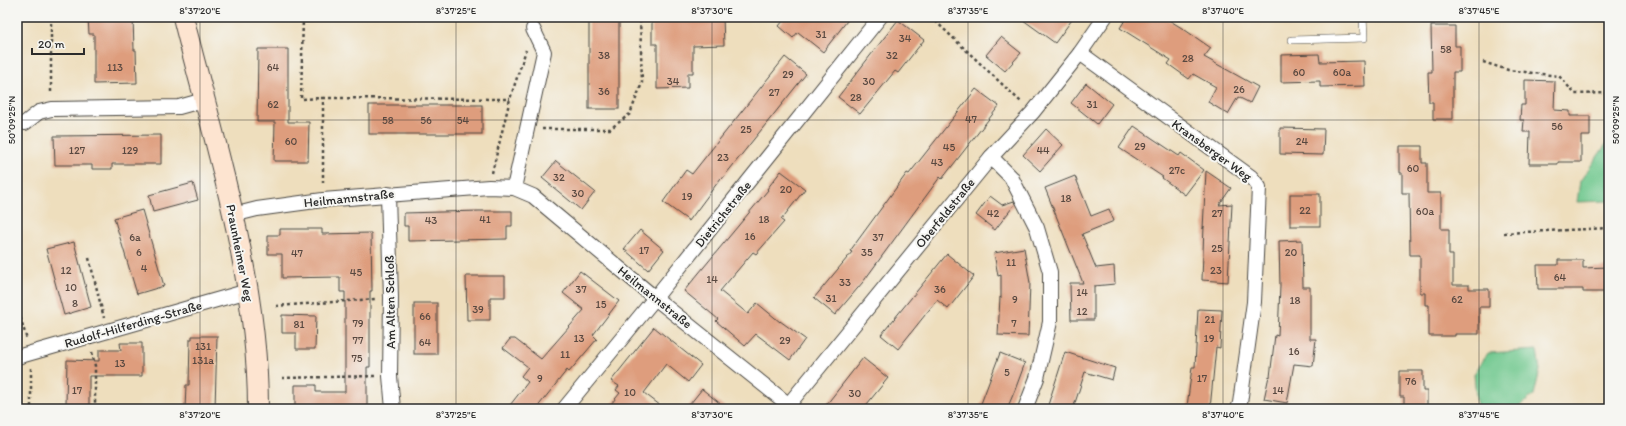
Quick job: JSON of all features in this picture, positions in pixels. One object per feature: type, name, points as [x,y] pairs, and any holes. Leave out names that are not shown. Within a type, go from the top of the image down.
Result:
[{"type":"main road","name":"Praunheimer Weg","points":[[184,17],[233,215],[248,291],[258,372],[258,409]]},
{"type":"street","name":"Dietrichstraße","points":[[564,409],[880,17]]},
{"type":"street","name":"Oberfeldstraße","points":[[789,408],[991,157],[1033,112],[1080,53],[1105,17]]},
{"type":"street","points":[[514,188],[544,52],[532,29]]},
{"type":"street","name":"Kransberger Weg","points":[[1080,53],[1251,177],[1259,187],[1254,302],[1238,409]]},
{"type":"street","points":[[25,123],[39,112],[52,109],[179,107],[204,100]]},
{"type":"street","points":[[991,157],[1011,177],[1038,228],[1050,272],[1050,322],[1038,378],[1025,409]]},
{"type":"street","name":"Heilmannstraße","points":[[233,215],[257,209],[322,200],[489,187],[514,188],[533,196],[789,408]]},
{"type":"street","name":"Am Alten Schloß","points":[[388,194],[391,298],[390,376],[393,409]]},
{"type":"street","name":"Rudolf-Hilferding-Straße","points":[[17,357],[248,291]]},
{"type":"lane","points":[[1292,40],[1364,38],[1363,17]]},
{"type":"path","points":[[51,17],[51,87]]},
{"type":"path","points":[[303,17],[301,99],[510,99]]},
{"type":"path","points":[[527,129],[610,129],[630,114],[642,83],[640,17]]},
{"type":"path","points":[[931,17],[1033,112]]},
{"type":"path","points":[[489,187],[510,99],[532,29]]},
{"type":"path","points":[[1482,62],[1508,70],[1559,76],[1575,94],[1609,93]]},
{"type":"path","points":[[322,200],[323,98]]},
{"type":"path","points":[[1504,233],[1609,228]]},
{"type":"path","points":[[89,258],[107,331]]},
{"type":"path","points":[[276,306],[391,298]]},
{"type":"path","points":[[88,336],[95,366],[95,407]]},
{"type":"path","points":[[282,378],[390,376]]},
{"type":"green space","points":[[1607,143],[1609,143],[1609,201],[1577,202],[1580,181]]},
{"type":"green space","points":[[1537,350],[1540,370],[1534,395],[1516,409],[1477,409],[1474,374],[1488,353]]},
{"type":"building","points":[[88,17],[133,17],[137,83],[94,84],[94,34],[89,34]]},
{"type":"building","points":[[589,17],[619,17],[619,109],[589,109]]},
{"type":"building","points":[[652,17],[723,17],[724,45],[693,46],[693,73],[688,73],[688,88],[657,89],[657,44],[652,44]]},
{"type":"building","points":[[778,17],[850,17],[823,52],[798,32],[793,38],[779,26],[783,21]]},
{"type":"building","points":[[1019,17],[1074,17],[1055,43]]},
{"type":"building","points":[[1127,17],[1164,17],[1211,48],[1204,57],[1258,87],[1250,103],[1238,97],[1228,114],[1208,102],[1216,87],[1193,74],[1189,79],[1168,64],[1171,60],[1120,28]]},
{"type":"building","points":[[898,20],[924,40],[898,73],[895,71],[860,114],[838,97]]},
{"type":"building","points":[[1431,26],[1455,26],[1455,46],[1460,46],[1460,72],[1453,72],[1453,119],[1433,119],[1433,102],[1429,102],[1428,72],[1432,72]]},
{"type":"building","points":[[1001,37],[1021,53],[1005,71],[986,55]]},
{"type":"building","points":[[258,49],[288,49],[288,122],[309,122],[308,161],[274,161],[275,122],[257,122]]},
{"type":"building","points":[[1319,54],[1320,62],[1364,61],[1365,86],[1320,87],[1320,81],[1281,82],[1281,55]]},
{"type":"building","points":[[785,57],[806,74],[722,179],[721,178],[689,221],[663,202],[686,170],[692,174]]},
{"type":"building","points":[[1525,80],[1555,81],[1554,110],[1570,111],[1570,116],[1590,116],[1590,136],[1581,136],[1581,162],[1529,164],[1530,132],[1523,132],[1524,120],[1520,120],[1521,105],[1525,105]]},
{"type":"building","points":[[1086,83],[1112,104],[1097,124],[1071,103]]},
{"type":"building","points":[[976,89],[999,106],[942,179],[940,177],[863,282],[835,315],[814,298],[852,252],[850,251],[907,173],[909,174]]},
{"type":"building","points":[[369,105],[482,105],[482,134],[369,134]]},
{"type":"building","points":[[1134,126],[1179,156],[1181,153],[1204,170],[1185,195],[1162,178],[1163,177],[1119,148]]},
{"type":"building","points":[[1280,128],[1324,129],[1323,155],[1280,154]]},
{"type":"building","points":[[1046,129],[1063,145],[1040,171],[1023,155]]},
{"type":"building","points":[[161,135],[161,164],[112,164],[112,169],[92,169],[92,165],[55,165],[54,136]]},
{"type":"building","points":[[1399,146],[1422,146],[1422,163],[1427,163],[1427,193],[1441,193],[1441,229],[1449,229],[1449,255],[1453,255],[1453,285],[1469,285],[1469,289],[1489,289],[1489,307],[1479,307],[1479,334],[1429,336],[1429,305],[1425,305],[1425,293],[1420,293],[1420,255],[1410,255],[1409,193],[1402,193],[1402,173],[1399,173]]},
{"type":"building","points":[[556,161],[595,192],[581,210],[542,178]]},
{"type":"building","points":[[781,171],[805,189],[781,220],[784,222],[756,254],[753,252],[720,291],[748,314],[757,303],[780,322],[805,339],[790,360],[756,334],[745,346],[716,321],[718,319],[684,291],[768,190],[767,189]]},
{"type":"building","points":[[1206,171],[1231,188],[1219,205],[1232,204],[1228,282],[1202,280]]},
{"type":"building","points":[[1075,176],[1091,216],[1109,209],[1114,221],[1082,234],[1096,268],[1114,266],[1115,284],[1094,286],[1094,320],[1071,320],[1070,283],[1083,283],[1045,188]]},
{"type":"building","points":[[193,183],[198,200],[153,212],[149,195]]},
{"type":"building","points":[[1290,194],[1320,194],[1320,226],[1290,226]]},
{"type":"building","points":[[990,196],[1002,205],[1014,201],[1015,204],[995,230],[976,215]]},
{"type":"building","points":[[142,210],[164,286],[137,294],[114,218]]},
{"type":"building","points":[[512,211],[512,226],[507,226],[507,239],[408,241],[408,226],[404,226],[404,213]]},
{"type":"building","points":[[280,229],[322,229],[322,234],[371,233],[372,291],[370,291],[370,367],[367,367],[367,409],[295,408],[295,385],[316,385],[316,392],[345,392],[345,292],[340,292],[340,277],[282,278],[282,254],[268,254],[268,235],[280,235]]},
{"type":"building","points":[[640,230],[664,250],[648,270],[624,249]]},
{"type":"building","points":[[1302,240],[1303,287],[1310,287],[1310,339],[1316,339],[1313,366],[1294,364],[1287,403],[1264,399],[1269,376],[1270,377],[1275,335],[1278,336],[1280,286],[1279,241]]},
{"type":"building","points":[[74,242],[91,307],[64,315],[46,249]]},
{"type":"building","points":[[1024,248],[1030,283],[1028,336],[998,335],[1001,275],[998,276],[994,253]]},
{"type":"building","points":[[947,254],[974,276],[948,309],[937,300],[898,349],[881,335]]},
{"type":"building","points":[[1558,260],[1583,260],[1583,268],[1609,267],[1609,292],[1583,292],[1583,289],[1538,289],[1537,265],[1558,265]]},
{"type":"building","points":[[580,271],[619,301],[593,335],[597,339],[569,372],[567,370],[536,409],[507,409],[528,382],[521,376],[528,367],[503,348],[510,339],[515,339],[541,359],[584,310],[563,293]]},
{"type":"building","points":[[466,276],[505,276],[505,297],[490,297],[490,320],[467,320]]},
{"type":"building","points":[[414,303],[437,303],[437,354],[414,354]]},
{"type":"building","points":[[1198,309],[1222,310],[1220,348],[1216,347],[1210,409],[1187,407],[1192,367],[1195,367]]},
{"type":"building","points":[[282,315],[316,316],[315,349],[296,349],[296,333],[282,333]]},
{"type":"building","points":[[654,327],[701,365],[688,382],[666,364],[644,393],[665,409],[607,409],[620,393],[616,390],[619,386],[611,381]]},
{"type":"building","points":[[192,336],[217,336],[215,409],[185,409],[186,385],[189,385],[190,339],[192,339]]},
{"type":"building","points":[[120,343],[142,343],[142,376],[89,376],[89,409],[71,409],[71,406],[66,405],[67,360],[99,361],[99,350],[121,350]]},
{"type":"building","points":[[1065,352],[1115,368],[1112,380],[1085,372],[1073,409],[1061,409],[1048,405]]},
{"type":"building","points":[[1000,353],[1025,363],[1015,390],[1007,409],[979,409]]},
{"type":"building","points":[[863,358],[888,378],[863,409],[823,409]]},
{"type":"building","points":[[1400,371],[1423,371],[1423,391],[1427,391],[1427,409],[1404,409],[1404,397],[1400,397]]},
{"type":"building","points":[[702,389],[727,409],[686,409]]}]
